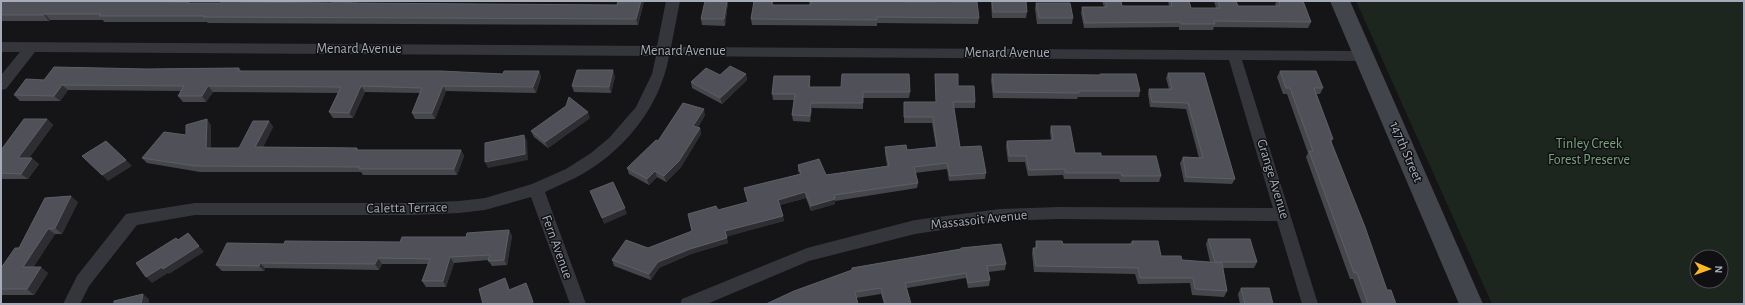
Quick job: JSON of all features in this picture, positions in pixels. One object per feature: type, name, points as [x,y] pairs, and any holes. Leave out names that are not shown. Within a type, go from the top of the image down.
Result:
[{"type":"main road","name":"147th Street","points":[[1340,1],[1471,304]]},
{"type":"street","name":"Caletta Terrace","points":[[71,304],[83,281],[132,219],[195,209],[411,209],[459,207],[485,204],[536,189],[583,166],[614,142],[642,110],[659,74],[673,1]]},
{"type":"street","name":"Menard Avenue","points":[[1,47],[1364,56]]},
{"type":"street","points":[[1,85],[30,48]]},
{"type":"street","name":"Grange Avenue","points":[[1234,55],[1310,304]]},
{"type":"street","name":"Fern Avenue","points":[[536,189],[578,304]]},
{"type":"street","name":"Massasoit Avenue","points":[[688,304],[807,255],[915,226],[1000,214],[1058,213],[1284,216]]},
{"type":"green space","name":"Tinley Creek Forest Preserve","points":[[1356,1],[1744,1],[1744,304],[1492,304]]},
{"type":"building","points":[[1,1],[221,3],[223,1],[241,1],[240,2],[332,3],[333,1],[351,1],[350,3],[617,5],[618,1],[641,1],[636,19],[99,16],[101,14],[1,15]]},
{"type":"building","points":[[705,1],[727,1],[724,19],[701,19]]},
{"type":"building","points":[[754,1],[772,1],[772,5],[810,5],[810,1],[977,2],[979,18],[877,17],[877,20],[751,19]]},
{"type":"building","points":[[992,1],[1026,1],[1027,12],[993,12]]},
{"type":"building","points":[[1105,1],[1121,1],[1122,6],[1172,6],[1171,1],[1189,1],[1191,8],[1220,8],[1218,1],[1236,1],[1238,6],[1280,6],[1279,1],[1303,1],[1311,22],[1214,21],[1215,24],[1181,24],[1180,22],[1085,23],[1082,7],[1107,7]]},
{"type":"building","points":[[1036,3],[1070,3],[1073,18],[1039,18]]},
{"type":"building","points":[[730,66],[746,74],[720,98],[691,82],[706,68],[720,75]]},
{"type":"building","points":[[54,67],[147,69],[239,68],[238,71],[441,71],[503,74],[504,71],[539,71],[533,87],[443,86],[432,113],[412,113],[422,88],[361,86],[349,113],[329,112],[341,87],[208,86],[202,96],[178,96],[184,86],[62,85],[54,96],[14,95],[26,79],[44,80]]},
{"type":"building","points":[[577,70],[613,70],[609,87],[572,86]]},
{"type":"building","points":[[1280,71],[1316,71],[1323,88],[1314,88],[1333,139],[1330,139],[1365,227],[1387,290],[1391,290],[1396,304],[1368,304],[1357,273],[1354,273],[1309,151],[1313,151],[1290,88],[1286,88]]},
{"type":"building","points":[[1168,73],[1204,73],[1235,179],[1186,177],[1183,157],[1203,158],[1188,103],[1152,102],[1149,89],[1172,89]]},
{"type":"building","points":[[842,74],[909,74],[910,92],[863,92],[863,103],[811,103],[810,116],[792,115],[795,94],[772,94],[774,76],[810,76],[809,87],[841,87]]},
{"type":"building","points":[[935,74],[958,74],[958,86],[974,86],[975,102],[953,102],[960,147],[981,146],[986,173],[950,176],[947,163],[914,167],[918,183],[834,195],[835,199],[811,206],[805,192],[778,200],[783,216],[725,231],[727,238],[690,249],[658,262],[649,274],[612,260],[626,240],[648,248],[692,231],[688,214],[716,206],[718,210],[748,202],[744,188],[801,174],[798,165],[819,159],[826,175],[889,166],[885,147],[906,145],[907,150],[937,147],[933,117],[904,117],[904,102],[936,102]]},
{"type":"building","points":[[992,74],[1136,74],[1140,91],[1079,91],[1079,93],[994,92]]},
{"type":"building","points":[[569,97],[588,112],[545,142],[531,131],[566,106]]},
{"type":"building","points":[[683,103],[704,109],[693,126],[700,128],[679,161],[664,176],[655,171],[647,179],[627,168],[656,140],[658,141]]},
{"type":"building","points":[[24,119],[47,119],[18,158],[32,158],[21,174],[1,173],[1,150]]},
{"type":"building","points":[[207,119],[206,148],[239,148],[253,121],[269,121],[255,147],[357,148],[356,150],[461,150],[454,169],[195,166],[142,158],[164,132],[186,135],[186,125]]},
{"type":"building","points":[[1051,126],[1070,126],[1075,153],[1101,153],[1101,156],[1156,156],[1161,176],[1122,176],[1121,173],[1065,173],[1065,169],[1029,170],[1026,156],[1009,156],[1007,141],[1053,140]]},
{"type":"building","points":[[524,135],[525,154],[485,162],[485,143]]},
{"type":"building","points":[[106,141],[126,160],[102,175],[82,156]]},
{"type":"building","points":[[613,182],[625,208],[602,218],[590,191]]},
{"type":"building","points":[[71,196],[55,228],[48,229],[23,267],[41,267],[27,289],[1,289],[1,268],[15,248],[19,248],[45,198]]},
{"type":"building","points":[[509,230],[504,260],[488,261],[490,255],[450,257],[443,281],[422,281],[430,259],[378,258],[375,264],[260,263],[259,266],[216,265],[227,243],[284,244],[285,241],[400,242],[402,237],[466,237],[467,233]]},
{"type":"building","points":[[188,233],[199,246],[163,269],[162,267],[146,277],[136,263],[176,238],[178,240]]},
{"type":"building","points":[[1208,239],[1250,239],[1257,262],[1215,262]]},
{"type":"building","points":[[1036,241],[1062,241],[1063,244],[1133,244],[1132,241],[1158,241],[1161,256],[1181,256],[1182,260],[1222,263],[1227,291],[1195,289],[1193,278],[1140,278],[1138,268],[1036,266],[1033,248],[1037,248]]},
{"type":"building","points":[[1001,244],[1006,264],[987,266],[990,280],[968,283],[966,273],[905,283],[911,304],[885,304],[881,288],[855,292],[858,304],[766,304],[794,291],[852,270],[852,268],[961,248]]},
{"type":"building","points":[[505,278],[509,290],[526,283],[533,302],[529,304],[483,304],[479,289]]},
{"type":"building","points":[[1241,288],[1269,288],[1273,304],[1245,304]]},
{"type":"building","points":[[143,294],[141,304],[114,304],[114,301]]}]
